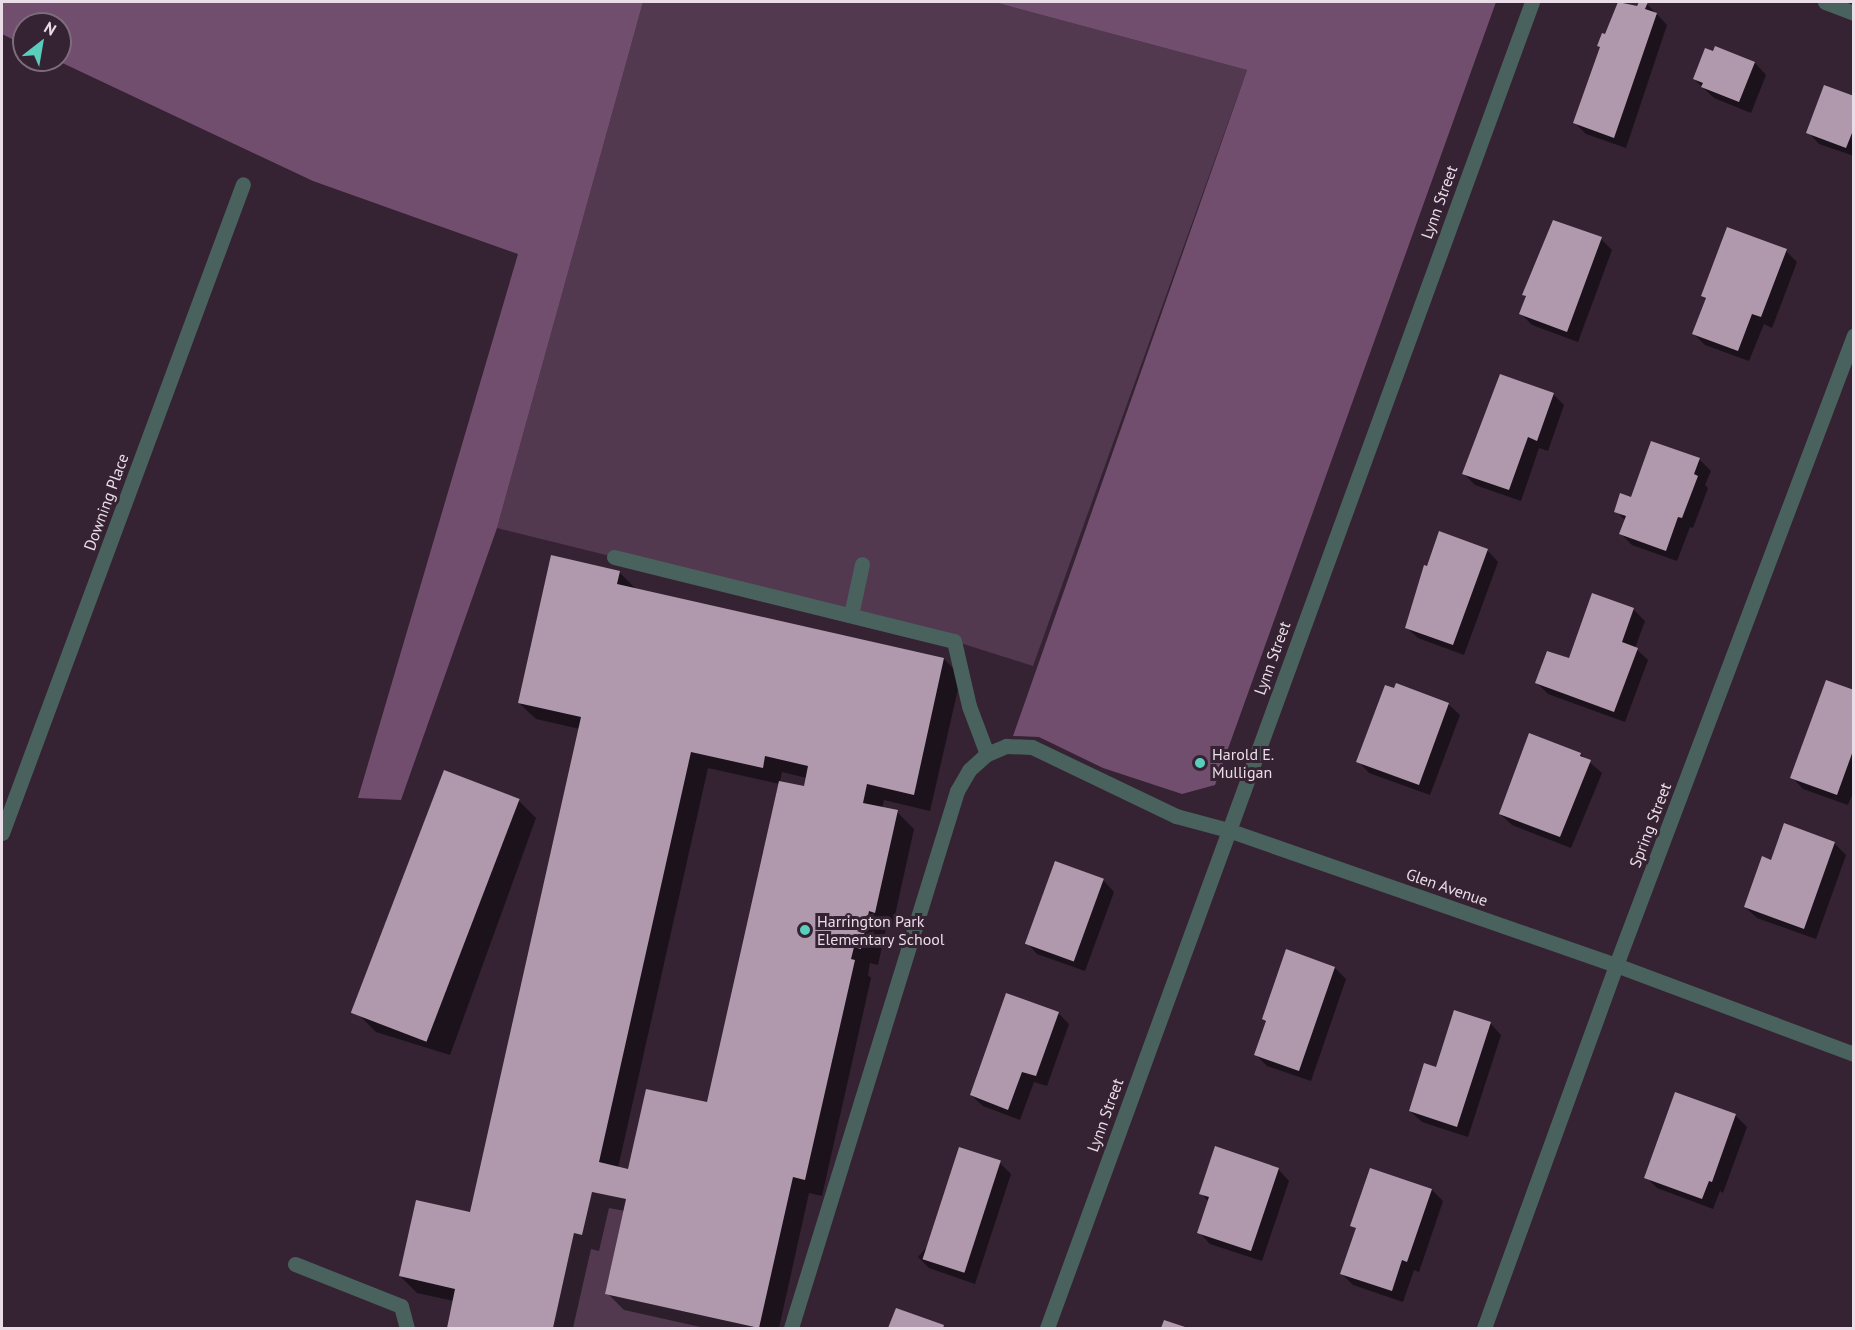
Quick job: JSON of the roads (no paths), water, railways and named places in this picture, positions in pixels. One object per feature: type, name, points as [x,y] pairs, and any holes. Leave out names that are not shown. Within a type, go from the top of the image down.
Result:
[{"type":"street","name":"Lynn Street","points":[[1047,1329],[1532,2]]},
{"type":"street","points":[[1825,2],[1854,13]]},
{"type":"street","name":"Downing Place","points":[[2,833],[243,184]]},
{"type":"street","name":"Spring Street","points":[[1484,1329],[1616,965],[1854,335]]},
{"type":"street","points":[[614,556],[954,640],[969,706],[987,754],[969,770],[957,791],[791,1329]]},
{"type":"street","points":[[851,615],[862,564]]},
{"type":"street","name":"Glen Avenue","points":[[987,754],[1006,746],[1032,747],[1176,816],[1228,830],[1616,965],[1854,1054]]},
{"type":"street","points":[[295,1264],[401,1306],[407,1329]]},
{"type":"place","name":"Harold E. Mulligan","points":[[1200,763]]},
{"type":"place","name":"Harrington Park Elementary School","points":[[805,930]]}]
